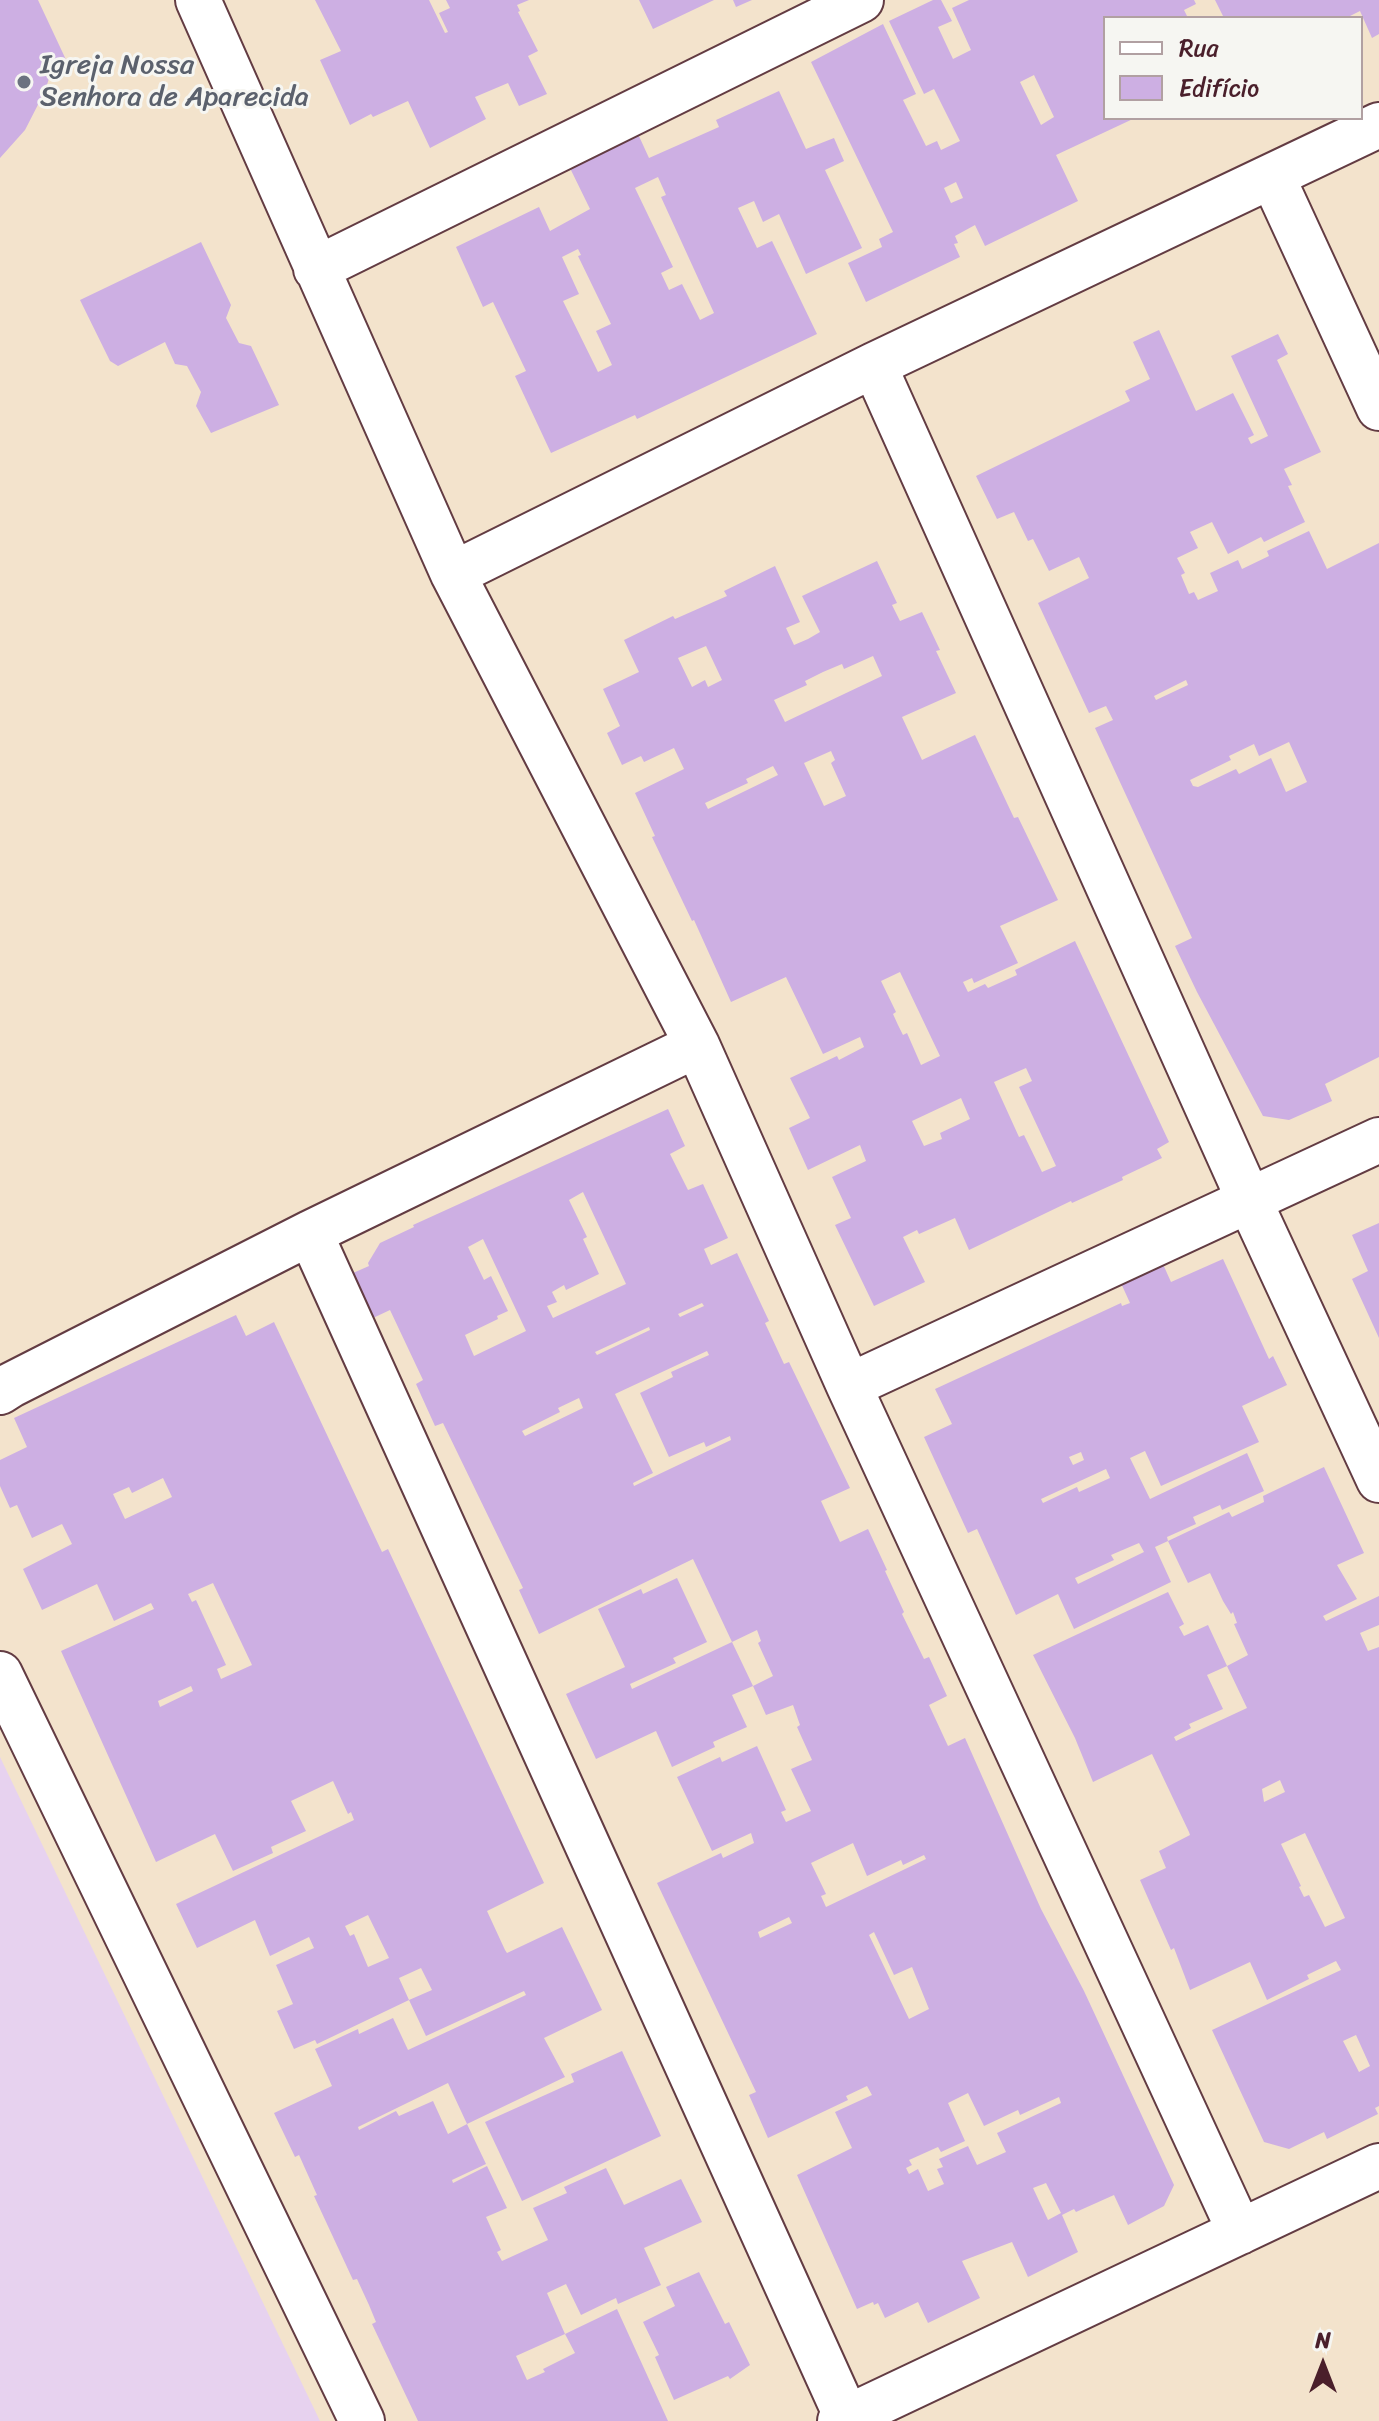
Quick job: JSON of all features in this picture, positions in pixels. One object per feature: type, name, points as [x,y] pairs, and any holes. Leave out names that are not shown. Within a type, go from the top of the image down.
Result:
[{"type":"street","points":[[198,0],[453,574],[697,1045],[849,1386],[1240,2232]]},
{"type":"street","points":[[316,269],[861,0]]},
{"type":"street","points":[[453,574],[874,365],[1379,125]]},
{"type":"street","points":[[1272,176],[1379,408]]},
{"type":"street","points":[[874,365],[1249,1200],[1379,1480]]},
{"type":"street","points":[[0,1392],[310,1233],[697,1045]]},
{"type":"street","points":[[849,1386],[1379,1140]]},
{"type":"street","points":[[310,1233],[843,2419],[1379,2166]]},
{"type":"street","points":[[0,1674],[362,2421]]},
{"type":"shaded area","points":[[0,1757],[320,2421],[0,2421]]},
{"type":"building","name":"Igreja Nossa Senhora de Aparecida","points":[[0,0],[38,0],[68,64],[51,72],[25,130],[0,158]]},
{"type":"building","points":[[315,0],[429,0],[445,33],[448,32],[439,13],[450,8],[446,0],[529,0],[517,5],[518,12],[538,51],[528,56],[547,94],[519,106],[508,83],[475,97],[486,119],[430,148],[408,101],[350,125],[320,60],[341,51]]},
{"type":"building","points":[[639,0],[714,0],[653,29]]},
{"type":"building","points":[[733,0],[752,0],[736,7]]},
{"type":"building","points":[[933,0],[941,0],[952,21],[938,27],[953,59],[971,50],[952,8],[969,0],[1194,0],[1196,4],[1184,10],[1187,16],[1103,16],[1103,120],[1131,120],[1056,155],[1078,201],[985,246],[975,225],[955,236],[958,243],[954,244],[960,257],[866,302],[848,263],[882,247],[879,239],[893,232],[811,62],[883,24],[916,94],[903,100],[926,146],[937,141],[941,150],[960,141],[934,89],[924,94],[889,21]],"holes":[[[1034,75],[1054,117],[1041,125],[1020,82]],[[956,182],[963,198],[951,203],[944,188]]]},
{"type":"building","points":[[1215,0],[1379,0],[1379,34],[1372,38],[1360,11],[1350,16],[1223,16]]},
{"type":"building","points":[[779,91],[806,149],[834,138],[844,161],[825,170],[862,248],[806,274],[779,214],[763,222],[754,201],[738,208],[757,248],[772,241],[817,334],[637,419],[635,415],[551,453],[515,376],[526,371],[493,302],[483,307],[456,247],[539,207],[550,231],[590,209],[568,164],[638,134],[649,158],[719,127],[716,120]],"holes":[[[658,177],[666,195],[661,197],[714,313],[700,320],[682,284],[669,290],[661,273],[673,267],[635,188]],[[578,249],[581,255],[578,256],[611,324],[596,331],[612,365],[598,372],[563,301],[579,294],[562,257]]]},
{"type":"building","points":[[201,242],[231,305],[226,318],[239,343],[251,346],[279,405],[211,433],[196,406],[201,392],[187,366],[175,364],[165,342],[118,366],[110,361],[80,300]]},
{"type":"building","points":[[1159,330],[1196,411],[1233,393],[1254,435],[1248,438],[1251,444],[1268,436],[1231,356],[1278,334],[1288,354],[1277,360],[1321,452],[1284,469],[1292,485],[1288,486],[1305,522],[1264,542],[1261,537],[1228,554],[1212,522],[1190,532],[1198,548],[1177,558],[1185,573],[1181,575],[1189,594],[1194,592],[1198,600],[1218,591],[1210,573],[1238,560],[1242,569],[1269,556],[1267,551],[1309,531],[1327,569],[1379,543],[1379,1057],[1325,1084],[1332,1101],[1289,1120],[1263,1116],[1197,992],[1175,946],[1192,938],[1095,728],[1113,720],[1106,706],[1089,713],[1038,603],[1089,578],[1079,557],[1049,571],[1033,539],[1028,541],[1014,512],[997,519],[976,476],[1130,401],[1125,391],[1150,379],[1133,342]],"holes":[[[1186,680],[1188,685],[1156,700],[1154,696]],[[1289,742],[1307,782],[1286,792],[1271,758],[1239,774],[1236,769],[1198,787],[1193,786],[1190,780],[1231,760],[1229,756],[1254,744],[1259,756]]]},
{"type":"building","points":[[877,561],[897,603],[892,605],[900,621],[922,612],[956,693],[902,717],[922,760],[975,735],[1014,818],[1018,817],[1058,900],[1000,926],[1018,963],[974,983],[972,978],[963,982],[968,992],[985,984],[988,988],[1017,975],[1015,970],[1075,941],[1169,1142],[1157,1149],[1162,1158],[1122,1177],[1123,1180],[1071,1201],[969,1250],[955,1218],[919,1234],[917,1230],[903,1237],[925,1282],[874,1306],[835,1225],[851,1218],[832,1177],[866,1161],[860,1145],[808,1170],[789,1128],[810,1118],[790,1078],[864,1047],[860,1037],[823,1054],[786,977],[731,1002],[652,837],[655,836],[635,793],[684,769],[674,748],[644,762],[641,756],[622,765],[607,733],[620,726],[603,689],[639,672],[624,640],[673,616],[675,619],[727,596],[724,591],[775,566],[800,622],[786,628],[794,645],[820,632],[802,596]],"holes":[[[706,646],[722,680],[708,687],[705,680],[692,687],[678,658]],[[873,656],[882,676],[785,722],[774,700],[842,664],[844,669]],[[831,751],[835,760],[831,763],[846,796],[824,806],[804,763]],[[773,766],[778,775],[708,809],[705,803],[748,783],[746,779]],[[900,972],[940,1056],[921,1065],[907,1033],[903,1035],[898,1025],[893,1014],[896,1012],[881,981]],[[1026,1068],[1032,1081],[1019,1087],[1056,1166],[1042,1172],[1024,1135],[1019,1137],[994,1082]],[[961,1098],[970,1119],[940,1133],[942,1139],[924,1146],[912,1121]]]},
{"type":"building","points":[[668,1109],[685,1146],[670,1154],[688,1190],[703,1184],[728,1238],[704,1249],[711,1265],[737,1253],[769,1321],[765,1323],[784,1364],[789,1362],[850,1488],[821,1501],[840,1542],[868,1529],[904,1612],[902,1614],[924,1659],[929,1657],[947,1696],[929,1705],[948,1746],[965,1738],[1041,1909],[1084,1991],[1174,2185],[1164,2206],[1128,2225],[1114,2195],[1062,2215],[1078,2252],[1028,2277],[1012,2242],[962,2261],[980,2298],[928,2323],[918,2302],[885,2318],[878,2303],[857,2309],[797,2175],[852,2148],[835,2112],[872,2095],[867,2086],[846,2096],[848,2100],[768,2138],[749,2095],[756,2092],[657,1883],[721,1853],[723,1858],[754,1843],[751,1833],[712,1851],[677,1777],[720,1757],[722,1762],[757,1746],[786,1810],[781,1812],[786,1822],[811,1811],[791,1769],[812,1760],[797,1727],[800,1725],[793,1705],[766,1715],[753,1686],[773,1676],[758,1643],[761,1641],[757,1630],[732,1642],[693,1559],[539,1634],[519,1590],[523,1588],[443,1423],[435,1426],[416,1384],[423,1380],[390,1310],[373,1318],[353,1273],[369,1266],[380,1243]],"holes":[[[583,1192],[626,1284],[553,1318],[547,1306],[557,1302],[552,1292],[564,1285],[566,1290],[599,1274],[583,1239],[587,1237],[569,1200]],[[483,1239],[526,1331],[474,1356],[465,1335],[508,1311],[491,1276],[484,1280],[468,1247]],[[702,1303],[704,1306],[680,1317],[678,1314]],[[649,1327],[650,1330],[597,1355],[595,1352]],[[707,1351],[709,1355],[671,1372],[673,1377],[640,1393],[669,1457],[704,1442],[706,1447],[730,1436],[731,1440],[634,1486],[633,1483],[653,1473],[615,1394]],[[579,1398],[583,1408],[525,1436],[522,1431],[560,1412],[558,1408]],[[853,1843],[867,1876],[901,1860],[903,1865],[924,1855],[926,1859],[826,1907],[821,1896],[826,1894],[811,1863]],[[789,1917],[792,1923],[760,1938],[758,1932]],[[874,1932],[894,1975],[912,1967],[929,2009],[909,2019],[869,1935]],[[968,2093],[984,2126],[1018,2110],[1020,2115],[1059,2097],[1061,2103],[997,2133],[1006,2152],[977,2165],[968,2146],[939,2159],[943,2167],[937,2169],[944,2184],[928,2191],[918,2169],[909,2174],[906,2168],[912,2165],[909,2160],[938,2147],[941,2152],[965,2141],[948,2103]],[[1046,2183],[1061,2213],[1048,2220],[1033,2188]]]},
{"type":"building","points":[[1379,1223],[1379,1338],[1352,1279],[1368,1271],[1352,1235]]},
{"type":"building","points":[[1223,1259],[1269,1359],[1273,1356],[1287,1385],[1242,1406],[1259,1442],[1161,1486],[1145,1451],[1130,1458],[1150,1499],[1247,1453],[1264,1491],[1222,1510],[1220,1505],[1193,1517],[1196,1524],[1167,1537],[1168,1541],[1155,1547],[1171,1582],[1074,1629],[1058,1594],[1016,1615],[977,1529],[968,1533],[924,1437],[952,1424],[935,1389],[1121,1303],[1122,1306],[1130,1303],[1120,1281],[1162,1262],[1171,1282]],"holes":[[[1081,1452],[1084,1460],[1073,1465],[1069,1457]],[[1106,1469],[1110,1478],[1079,1492],[1077,1487],[1043,1503],[1041,1499]],[[1139,1543],[1144,1552],[1078,1584],[1075,1578],[1114,1560],[1111,1555]]]},
{"type":"building","points":[[236,1315],[246,1336],[274,1322],[382,1552],[388,1549],[544,1883],[487,1911],[505,1950],[507,1953],[562,1927],[602,2010],[544,2038],[565,2077],[467,2124],[486,2164],[452,2180],[453,2183],[487,2166],[507,2208],[486,2217],[501,2250],[497,2252],[502,2261],[548,2240],[533,2208],[567,2193],[564,2187],[606,2168],[624,2205],[681,2179],[702,2222],[644,2248],[661,2285],[618,2304],[616,2298],[581,2315],[566,2284],[547,2293],[565,2334],[617,2309],[668,2421],[418,2421],[372,2324],[376,2322],[357,2279],[353,2280],[314,2196],[317,2195],[299,2155],[295,2157],[274,2113],[332,2086],[315,2049],[358,2029],[359,2034],[393,2018],[408,2050],[526,1995],[524,1991],[426,2036],[409,2000],[317,2044],[315,2040],[294,2049],[277,2011],[293,2004],[276,1965],[314,1948],[309,1937],[270,1956],[255,1920],[197,1948],[176,1904],[354,1820],[351,1812],[348,1814],[333,1781],[291,1801],[306,1831],[271,1847],[273,1853],[233,1871],[215,1834],[156,1862],[61,1651],[154,1609],[151,1603],[114,1621],[97,1584],[42,1610],[23,1569],[72,1544],[62,1524],[32,1538],[17,1505],[10,1508],[0,1486],[0,1460],[27,1447],[14,1418]],"holes":[[[163,1478],[172,1497],[125,1519],[113,1494],[129,1487],[132,1493]],[[213,1583],[252,1665],[221,1679],[217,1669],[226,1665],[196,1600],[192,1602],[188,1594]],[[191,1686],[193,1691],[160,1707],[158,1701]],[[368,1915],[389,1958],[368,1967],[354,1934],[350,1936],[345,1926]],[[421,1968],[432,1990],[409,2000],[399,1978]],[[448,2083],[467,2124],[448,2134],[433,2101],[399,2116],[396,2111],[359,2130],[358,2127]],[[565,2334],[575,2353],[527,2380],[516,2356]]]},
{"type":"building","points":[[1324,1467],[1364,1553],[1337,1565],[1357,1599],[1323,1616],[1326,1621],[1379,1596],[1379,1625],[1360,1633],[1368,1651],[1379,1647],[1379,2106],[1375,2108],[1378,2114],[1327,2139],[1324,2132],[1289,2149],[1264,2142],[1212,2030],[1341,1970],[1336,1961],[1267,2000],[1250,1962],[1190,1990],[1174,1948],[1171,1950],[1140,1880],[1166,1868],[1159,1851],[1190,1835],[1189,1832],[1152,1754],[1093,1782],[1075,1738],[1033,1655],[1168,1592],[1184,1624],[1179,1627],[1184,1636],[1208,1625],[1227,1666],[1248,1655],[1234,1624],[1237,1623],[1233,1612],[1231,1614],[1223,1601],[1210,1573],[1188,1583],[1168,1541],[1229,1512],[1232,1517],[1264,1502],[1263,1496]],"holes":[[[1227,1666],[1247,1708],[1176,1741],[1174,1737],[1191,1728],[1189,1724],[1223,1709],[1207,1675]],[[1280,1780],[1285,1792],[1264,1802],[1262,1789]],[[1305,1833],[1345,1918],[1325,1927],[1309,1895],[1304,1897],[1281,1844]],[[1356,2035],[1370,2066],[1359,2072],[1343,2041]]]},
{"type":"building","points":[[677,1578],[707,1642],[673,1658],[676,1663],[630,1684],[632,1689],[732,1642],[753,1686],[732,1695],[747,1727],[713,1742],[715,1747],[672,1767],[656,1731],[596,1759],[566,1694],[625,1667],[598,1609],[641,1589],[643,1594]]},
{"type":"building","points":[[622,2051],[661,2136],[522,2201],[485,2122],[574,2082],[571,2074]]},
{"type":"building","points":[[699,2272],[750,2365],[730,2379],[728,2376],[674,2400],[655,2357],[659,2355],[643,2322],[675,2306],[666,2287]]},
{"type":"place","name":"Igreja Nossa Senhora de Aparecida","points":[[24,82]]}]
